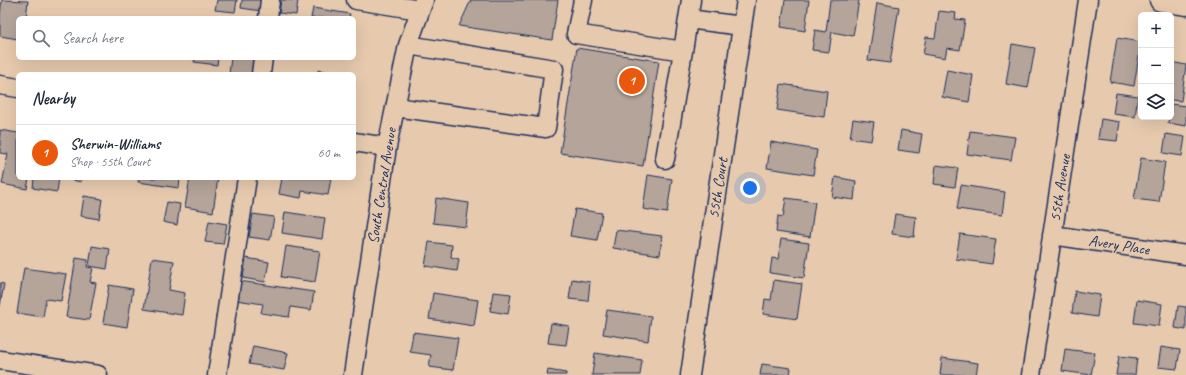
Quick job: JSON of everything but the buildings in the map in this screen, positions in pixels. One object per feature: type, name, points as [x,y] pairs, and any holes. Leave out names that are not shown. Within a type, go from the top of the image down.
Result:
[{"type":"main road","points":[[1161,0],[1186,4]]},
{"type":"street","points":[[268,16],[270,0]]},
{"type":"street","points":[[356,0],[422,5]]},
{"type":"street","points":[[583,0],[576,34],[683,51]]},
{"type":"street","points":[[665,159],[691,0]]},
{"type":"street","name":"55th Court","points":[[690,375],[746,0]]},
{"type":"street","name":"55th Avenue","points":[[1031,375],[1088,0]]},
{"type":"street","name":"South Central Avenue","points":[[353,375],[387,147],[408,45],[422,5]]},
{"type":"street","points":[[688,19],[742,26]]},
{"type":"street","points":[[395,107],[546,128],[554,69],[408,45]]},
{"type":"street","points":[[261,72],[263,60]]},
{"type":"street","points":[[0,85],[16,88]]},
{"type":"street","points":[[356,142],[387,147]]},
{"type":"street","points":[[217,375],[247,180]]},
{"type":"street","name":"Avery Place","points":[[1052,235],[1186,255]]},
{"type":"street","points":[[0,360],[98,375]]},
{"type":"place","name":"Sherwin-Williams","points":[[632,81]]}]
